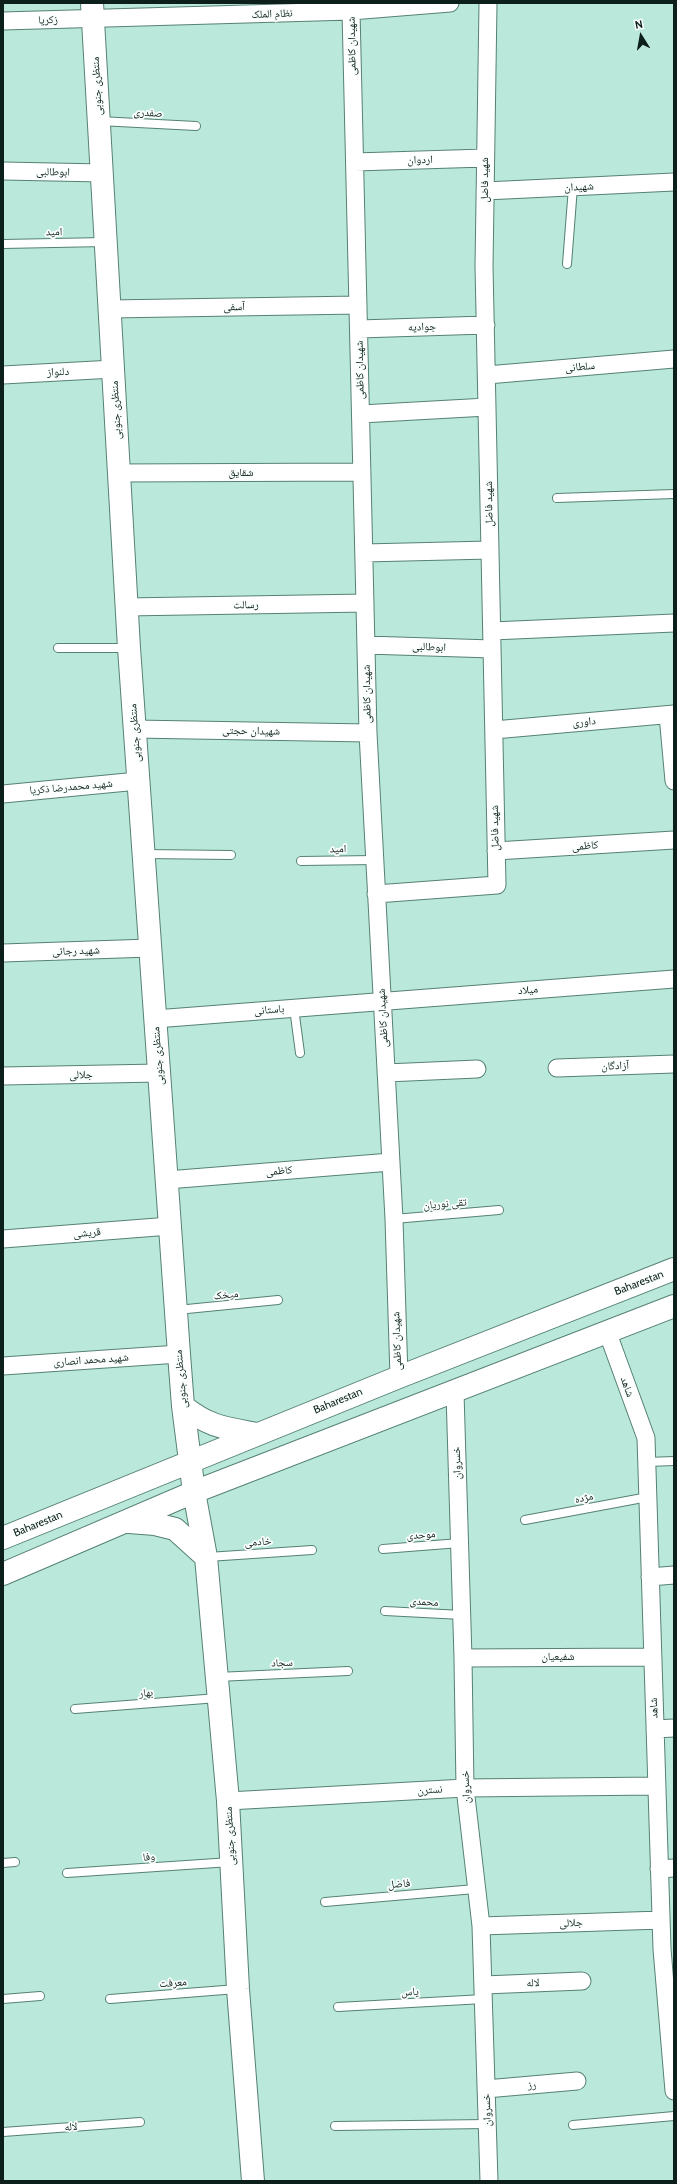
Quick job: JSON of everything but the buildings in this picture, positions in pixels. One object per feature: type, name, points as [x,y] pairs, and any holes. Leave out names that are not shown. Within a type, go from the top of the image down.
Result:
[{"type":"main road","name":"منتظری جنوبی","points":[[93,11],[126,607],[179,1354],[183,1406],[194,1492],[206,1557],[218,1687],[228,1801],[238,1989],[253,2181]]},
{"type":"main road","name":"Baharestan","points":[[3,1538],[399,1377],[674,1269]]},
{"type":"main road","points":[[3,1574],[194,1492],[455,1393],[607,1331],[674,1306]]},
{"type":"main road","points":[[183,1406],[199,1419],[217,1427],[257,1434]]},
{"type":"main road","points":[[128,1521],[175,1528],[206,1557]]},
{"type":"street","name":"نظام الملک","points":[[93,11],[284,8],[351,11],[417,4],[450,3]]},
{"type":"street","name":"شهید فاضل","points":[[376,894],[497,885],[486,325],[485,158],[488,3]]},
{"type":"street","name":"زکریا","points":[[3,21],[93,11]]},
{"type":"street","name":"شهیدان کاظمی","points":[[351,11],[368,733],[394,1220],[399,1377]]},
{"type":"street","name":"اردوان","points":[[355,162],[485,158]]},
{"type":"street","name":"ابوطالبی","points":[[3,171],[102,173]]},
{"type":"street","name":"شهیدان","points":[[485,191],[674,182]]},
{"type":"street","name":"آسفی","points":[[110,309],[358,305]]},
{"type":"street","name":"جوادیه","points":[[359,329],[486,325]]},
{"type":"street","name":"سلطانی","points":[[487,375],[674,359]]},
{"type":"street","name":"دلنواز","points":[[3,375],[114,369]]},
{"type":"street","points":[[361,414],[487,407]]},
{"type":"street","name":"شقایق","points":[[119,473],[362,472]]},
{"type":"street","points":[[364,553],[490,550]]},
{"type":"street","name":"رسالت","points":[[126,607],[365,602]]},
{"type":"street","points":[[492,631],[674,623]]},
{"type":"street","name":"ابوطالبی","points":[[366,645],[492,649]]},
{"type":"street","points":[[671,714],[674,781]]},
{"type":"street","name":"داوری","points":[[494,730],[671,714]]},
{"type":"street","name":"شهیدان حجتی","points":[[134,729],[368,733]]},
{"type":"street","name":"شهید محمدرضا ذکریا","points":[[3,794],[138,781]]},
{"type":"street","name":"کاظمی","points":[[496,851],[674,840]]},
{"type":"street","name":"شهید رجائی","points":[[3,953],[150,948]]},
{"type":"street","name":"میلاد","points":[[382,1000],[674,979]]},
{"type":"street","name":"باستانی","points":[[155,1019],[382,1000]]},
{"type":"street","name":"آزادگان","points":[[557,1068],[674,1064]]},
{"type":"street","points":[[386,1073],[476,1069]]},
{"type":"street","name":"جلالی","points":[[3,1076],[159,1073]]},
{"type":"street","name":"کاظمی","points":[[167,1180],[390,1162]]},
{"type":"street","name":"قریشی","points":[[3,1239],[170,1226]]},
{"type":"street","name":"شاهد","points":[[607,1331],[646,1438],[657,1786],[667,1868],[661,1920],[671,2013],[674,2091]]},
{"type":"street","name":"شهید محمد انصاری","points":[[3,1366],[179,1354]]},
{"type":"street","name":"خسروان","points":[[455,1393],[462,1614],[465,1788],[481,1926],[489,2181]]},
{"type":"street","points":[[650,1577],[674,1575]]},
{"type":"street","name":"شفیعیان","points":[[463,1658],[653,1657]]},
{"type":"street","points":[[655,1729],[674,1728]]},
{"type":"street","name":"نسترن","points":[[228,1801],[465,1788],[657,1786]]},
{"type":"street","name":"جلالی","points":[[481,1926],[661,1920]]},
{"type":"street","name":"لاله","points":[[484,1992],[582,1981]]},
{"type":"street","name":"رز","points":[[486,2089],[577,2082]]},
{"type":"lane","name":"صفدری","points":[[99,121],[196,126]]},
{"type":"lane","points":[[567,264],[573,187]]},
{"type":"lane","name":"امید","points":[[3,244],[106,242]]},
{"type":"lane","points":[[557,498],[674,494]]},
{"type":"lane","points":[[58,648],[129,648]]},
{"type":"lane","points":[[143,854],[231,855]]},
{"type":"lane","name":"امید","points":[[301,861],[375,860]]},
{"type":"lane","points":[[294,1008],[300,1053]]},
{"type":"lane","name":"تقی نوریان","points":[[394,1220],[499,1210]]},
{"type":"lane","name":"میخک","points":[[176,1310],[278,1300]]},
{"type":"lane","points":[[647,1462],[674,1462]]},
{"type":"lane","name":"مژده","points":[[525,1520],[648,1497]]},
{"type":"lane","name":"موحدی","points":[[384,1549],[460,1543]]},
{"type":"lane","name":"خادمی","points":[[206,1557],[312,1550]]},
{"type":"lane","name":"محمدی","points":[[384,1611],[462,1614]]},
{"type":"lane","name":"سجاد","points":[[218,1687],[348,1671]]},
{"type":"lane","name":"بهار","points":[[75,1709],[218,1687]]},
{"type":"lane","points":[[3,1863],[15,1862]]},
{"type":"lane","name":"وفا","points":[[68,1873],[232,1862]]},
{"type":"lane","name":"فاضل","points":[[325,1902],[476,1889]]},
{"type":"lane","name":"معرفت","points":[[110,1999],[238,1989]]},
{"type":"lane","name":"یاس","points":[[338,2007],[484,1992]]},
{"type":"lane","points":[[3,1999],[40,1996]]},
{"type":"lane","points":[[573,2125],[674,2116]]},
{"type":"lane","name":"لاله","points":[[3,2132],[140,2122]]},
{"type":"lane","points":[[335,2126],[487,2124]]}]
